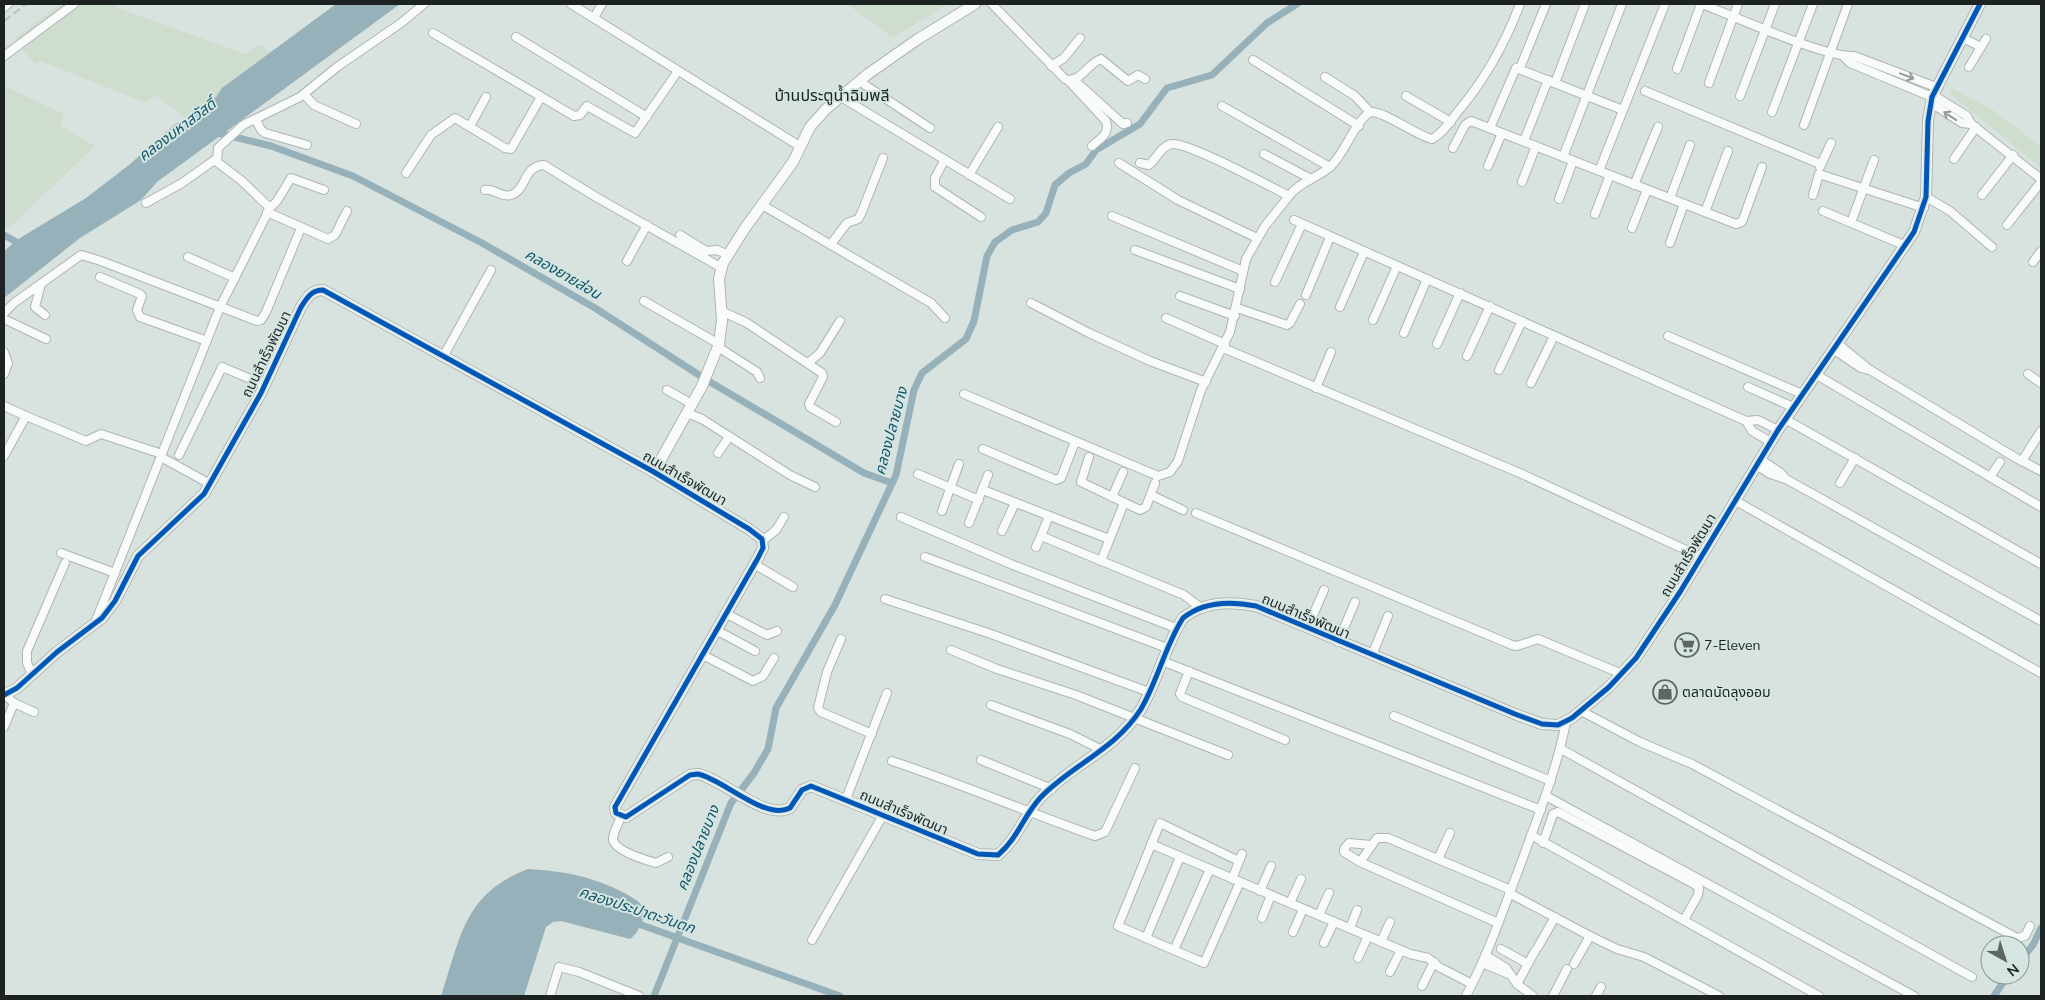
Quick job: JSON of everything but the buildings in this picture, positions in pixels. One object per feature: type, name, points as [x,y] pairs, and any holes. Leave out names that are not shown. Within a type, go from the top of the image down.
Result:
[{"type":"street","points":[[4,7],[8,4]]},
{"type":"street","points":[[4,56],[74,4]]},
{"type":"street","points":[[347,211],[332,238],[300,228],[268,210],[265,202],[217,162],[218,148],[234,131],[304,94],[424,4]]},
{"type":"street","points":[[571,4],[596,15]]},
{"type":"street","points":[[581,4],[678,71],[801,147]]},
{"type":"street","points":[[596,15],[602,4]]},
{"type":"street","points":[[654,472],[702,386],[718,345],[721,311],[719,279],[722,268],[801,147],[810,127],[859,82],[918,39],[975,4]]},
{"type":"street","points":[[992,4],[1018,28],[1051,66],[1071,80],[1123,124],[1127,123]]},
{"type":"street","points":[[1325,77],[1355,96],[1370,112],[1379,112],[1424,137],[1432,139],[1441,133],[1451,122],[1477,89],[1490,68],[1519,4]]},
{"type":"street","points":[[1520,68],[1546,4]]},
{"type":"street","points":[[1524,141],[1552,82],[1585,4]]},
{"type":"street","points":[[1563,157],[1622,4]]},
{"type":"street","points":[[1599,171],[1664,4]]},
{"type":"street","points":[[1677,69],[1702,4],[1844,57],[1850,63],[1933,95]]},
{"type":"street","points":[[1709,83],[1738,4]]},
{"type":"street","points":[[1740,96],[1776,4]]},
{"type":"street","points":[[1772,112],[1813,4]]},
{"type":"street","points":[[1804,125],[1848,4]]},
{"type":"street","name":"ถนนสำเร็จพัฒนา","points":[[621,816],[626,817],[650,803],[690,775],[704,775],[764,808],[785,811],[802,790],[811,786],[988,856],[998,855],[1009,846],[1041,797],[1121,736],[1149,692],[1182,618],[1200,608],[1214,604],[1243,603],[1256,606],[1308,626],[1338,642],[1542,724],[1558,726],[1566,722],[1622,674],[1646,643],[1785,419],[1906,246],[1924,208],[1933,95],[1972,42],[1980,4]]},
{"type":"street","points":[[433,33],[577,117],[587,106],[635,133],[678,71]]},
{"type":"street","points":[[516,37],[647,117]]},
{"type":"street","points":[[1051,66],[1064,58],[1080,38]]},
{"type":"street","points":[[1969,67],[1972,42],[1986,39]]},
{"type":"street","points":[[1844,57],[1854,56],[1881,66],[1933,95],[1962,123],[1974,125],[2013,155],[2041,180],[2007,225]]},
{"type":"street","points":[[1071,80],[1101,59],[1128,81],[1138,75],[1145,79]]},
{"type":"street","points":[[1253,60],[1359,126]]},
{"type":"street","points":[[1878,74],[1881,66]]},
{"type":"street","points":[[1490,128],[1512,73],[1516,68],[1623,110]]},
{"type":"street","points":[[1071,80],[1075,90],[1106,121],[1108,126],[1106,134],[1092,146]]},
{"type":"street","points":[[859,82],[930,128]]},
{"type":"street","points":[[1645,91],[1820,164]]},
{"type":"street","points":[[304,94],[314,105],[356,124]]},
{"type":"street","points":[[1406,96],[1451,122]]},
{"type":"street","points":[[470,126],[486,97]]},
{"type":"street","points":[[406,173],[422,144],[440,127],[455,118],[505,148],[511,149],[542,97]]},
{"type":"street","points":[[841,97],[944,161],[1010,199]]},
{"type":"street","points":[[1222,106],[1330,167]]},
{"type":"street","points":[[964,394],[1158,476],[1167,474],[1178,461],[1195,407],[1224,346],[1236,312],[1243,271],[1258,238],[1289,196],[1300,185],[1330,167],[1370,112]]},
{"type":"street","points":[[254,121],[265,133],[307,146]]},
{"type":"street","points":[[1453,148],[1468,122],[1471,121],[1739,224],[1762,167]]},
{"type":"street","points":[[1954,159],[1974,125]]},
{"type":"street","points":[[969,175],[998,127]]},
{"type":"street","points":[[1634,185],[1658,127]]},
{"type":"street","points":[[1488,166],[1502,132]]},
{"type":"street","points":[[1814,195],[1820,164],[1831,143]]},
{"type":"street","points":[[1140,163],[1149,165],[1166,146],[1176,144],[1208,156],[1289,196]]},
{"type":"street","points":[[1670,198],[1690,145]]},
{"type":"street","points":[[1522,182],[1536,146]]},
{"type":"street","points":[[1705,212],[1728,151]]},
{"type":"street","points":[[1264,154],[1311,179]]},
{"type":"street","points":[[1982,195],[2013,155]]},
{"type":"street","points":[[831,244],[846,223],[858,219],[883,158]]},
{"type":"street","points":[[146,203],[182,183],[216,159]]},
{"type":"street","points":[[1853,217],[1874,160]]},
{"type":"street","points":[[944,161],[935,178],[935,186],[981,217]]},
{"type":"street","points":[[1559,199],[1573,161]]},
{"type":"street","points":[[1119,164],[1178,200],[1258,238]]},
{"type":"street","points":[[484,190],[502,195],[512,195],[518,191],[530,170],[544,165],[596,198],[647,224],[722,268]]},
{"type":"street","points":[[1819,174],[1924,208]]},
{"type":"street","points":[[1595,214],[1610,175]]},
{"type":"street","points":[[95,624],[220,307],[268,210],[277,201],[291,178],[324,190]]},
{"type":"street","points":[[1632,228],[1647,190]]},
{"type":"street","points":[[1926,196],[1950,211],[1992,246]]},
{"type":"street","points":[[1670,243],[1684,204]]},
{"type":"street","points":[[762,205],[931,303],[945,318]]},
{"type":"street","points":[[1823,211],[1906,246]]},
{"type":"street","points":[[1112,216],[1243,271]]},
{"type":"street","points":[[1294,220],[1746,421],[1758,420],[1778,430]]},
{"type":"street","points":[[627,261],[647,224]]},
{"type":"street","points":[[1275,282],[1302,224]]},
{"type":"street","points":[[4,313],[14,303],[81,255],[101,260],[220,307],[261,320],[300,228]]},
{"type":"street","points":[[680,235],[706,251],[718,250],[729,255]]},
{"type":"street","points":[[1306,295],[1330,237]]},
{"type":"street","points":[[1135,250],[1240,289]]},
{"type":"street","points":[[2033,262],[2041,251]]},
{"type":"street","points":[[1340,307],[1364,252]]},
{"type":"street","points":[[188,257],[235,278]]},
{"type":"street","points":[[1373,320],[1396,266]]},
{"type":"street","points":[[443,357],[491,270]]},
{"type":"street","points":[[100,277],[142,296],[137,310],[140,317],[206,342]]},
{"type":"street","points":[[1404,333],[1427,279]]},
{"type":"street","points":[[41,284],[35,307],[45,315]]},
{"type":"street","name":"ถนนสำเร็จพัฒนา","points":[[5,695],[102,618],[115,601],[138,556],[204,494],[265,385],[301,307],[310,294],[316,290],[323,290],[654,472],[749,529],[762,541]]},
{"type":"street","points":[[1437,344],[1460,293]]},
{"type":"street","points":[[1180,296],[1287,325],[1300,304]]},
{"type":"street","points":[[644,301],[718,345],[757,372],[760,378]]},
{"type":"street","points":[[1031,302],[1089,333],[1150,361],[1206,382]]},
{"type":"street","points":[[1467,356],[1490,306]]},
{"type":"street","points":[[721,311],[747,323],[808,363],[824,376],[809,404],[810,407],[836,422]]},
{"type":"street","points":[[1166,318],[1316,388],[1522,474],[1701,557]]},
{"type":"street","points":[[4,319],[46,339]]},
{"type":"street","points":[[1499,370],[1522,320]]},
{"type":"street","points":[[808,363],[820,353],[840,321]]},
{"type":"street","points":[[1531,383],[1554,336]]},
{"type":"street","points":[[1668,336],[1802,394]]},
{"type":"street","points":[[1835,346],[1861,368],[1870,370],[2041,471]]},
{"type":"street","points":[[4,352],[8,363],[4,374]]},
{"type":"street","points":[[1316,388],[1331,352]]},
{"type":"street","points":[[179,454],[222,367],[265,385]]},
{"type":"street","points":[[1815,374],[2041,507]]},
{"type":"street","points":[[2028,374],[2041,383]]},
{"type":"street","points":[[1748,387],[1794,407]]},
{"type":"street","points":[[667,390],[702,419],[729,437],[790,475],[814,487]]},
{"type":"street","points":[[4,406],[86,441],[101,434],[161,455],[210,484]]},
{"type":"street","points":[[4,456],[26,416]]},
{"type":"street","points":[[1785,419],[2041,564]]},
{"type":"street","points":[[1746,421],[1752,431],[1771,442]]},
{"type":"street","points":[[2022,461],[2041,431]]},
{"type":"street","points":[[718,453],[729,437]]},
{"type":"street","points":[[984,449],[1056,480],[1061,478],[1075,442]]},
{"type":"street","points":[[1089,457],[1081,482],[1124,503],[1143,510],[1155,483]]},
{"type":"street","points":[[1840,483],[1855,458]]},
{"type":"street","points":[[1758,462],[1770,474],[1786,479],[2041,621]]},
{"type":"street","points":[[1990,477],[2000,462]]},
{"type":"street","points":[[942,511],[959,464]]},
{"type":"street","points":[[1112,497],[1123,472]]},
{"type":"street","points":[[918,474],[979,500]]},
{"type":"street","points":[[969,523],[988,475]]},
{"type":"street","points":[[983,490],[1109,539]]},
{"type":"street","points":[[1151,495],[1183,510]]},
{"type":"street","points":[[1734,500],[2041,673]]},
{"type":"street","points":[[1002,531],[1015,503]]},
{"type":"street","points":[[1101,561],[1124,503]]},
{"type":"street","points":[[1196,513],[1512,645],[1517,646],[1538,639],[1622,674]]},
{"type":"street","points":[[1036,547],[1049,516]]},
{"type":"street","points":[[901,517],[1013,565],[1176,628]]},
{"type":"street","points":[[668,856],[656,863],[619,848],[613,837],[621,816],[616,813],[615,806],[754,564],[762,548],[762,541],[776,530],[784,518]]},
{"type":"street","points":[[1041,536],[1184,595],[1200,608]]},
{"type":"street","points":[[61,553],[115,573]]},
{"type":"street","points":[[925,557],[1167,648]]},
{"type":"street","points":[[32,674],[27,663],[27,652],[65,563]]},
{"type":"street","points":[[754,564],[793,587]]},
{"type":"street","points":[[1308,626],[1324,590]]},
{"type":"street","points":[[885,600],[991,634],[1149,692]]},
{"type":"street","points":[[1338,642],[1355,602]]},
{"type":"street","points":[[726,613],[767,636],[777,631]]},
{"type":"street","points":[[1372,655],[1388,616]]},
{"type":"street","points":[[716,630],[755,652]]},
{"type":"street","points":[[841,639],[827,672],[818,708],[821,712],[872,734]]},
{"type":"street","points":[[951,650],[997,669],[1076,695],[1228,755]]},
{"type":"street","points":[[701,654],[753,681],[763,676],[774,658]]},
{"type":"street","points":[[1162,661],[1541,810]]},
{"type":"street","points":[[1189,671],[1180,694],[1185,700],[1285,740]]},
{"type":"street","points":[[846,799],[887,693]]},
{"type":"street","points":[[5,695],[14,703],[34,712]]},
{"type":"street","points":[[4,727],[14,703]]},
{"type":"street","points":[[991,705],[1070,734],[1102,750]]},
{"type":"street","points":[[1581,711],[1640,742],[1692,764],[2017,938],[2025,936],[2030,926]]},
{"type":"street","points":[[1394,716],[1551,781]]},
{"type":"street","points":[[1466,996],[1482,964],[1541,810],[1561,749],[1566,722]]},
{"type":"street","points":[[1561,749],[1972,977]]},
{"type":"street","points":[[981,760],[1052,789]]},
{"type":"street","points":[[892,761],[958,784],[1029,813],[1100,836],[1107,828],[1135,768]]},
{"type":"street","points":[[1546,796],[1914,996]]},
{"type":"street","points":[[1543,843],[1553,814],[1558,812],[1694,884],[1699,888],[1698,895],[1684,920]]},
{"type":"street","points":[[814,937],[883,815]]},
{"type":"street","points":[[1160,823],[1241,857],[1236,880],[1204,964],[1118,926],[1151,844],[1160,823]]},
{"type":"street","points":[[1438,859],[1450,833]]},
{"type":"street","points":[[1360,862],[1377,838],[1388,838],[1510,892],[1590,936],[1617,949],[1644,957],[1719,996]]},
{"type":"street","points":[[1530,838],[1540,838],[1543,843],[1819,996]]},
{"type":"street","points":[[1371,845],[1356,842],[1346,845],[1344,849],[1347,855],[1360,862],[1498,923]]},
{"type":"street","points":[[1151,844],[1381,942],[1428,958],[1439,967],[1472,984]]},
{"type":"street","points":[[1146,938],[1180,857]]},
{"type":"street","points":[[1260,891],[1271,866]]},
{"type":"street","points":[[1174,950],[1210,869]]},
{"type":"street","points":[[1290,903],[1301,879]]},
{"type":"street","points":[[1319,915],[1329,893]]},
{"type":"street","points":[[1262,918],[1271,895]]},
{"type":"street","points":[[1293,932],[1303,909]]},
{"type":"street","points":[[1350,928],[1357,910]]},
{"type":"street","points":[[1517,984],[1555,917]]},
{"type":"street","points":[[1324,943],[1334,922]]},
{"type":"street","points":[[1381,942],[1390,922]]},
{"type":"street","points":[[1358,958],[1368,936]]},
{"type":"street","points":[[1553,996],[1590,936]]},
{"type":"street","points":[[1501,949],[1528,964]]},
{"type":"street","points":[[1390,972],[1401,950]]},
{"type":"street","points":[[1485,955],[1506,968],[1517,984],[1533,996]]},
{"type":"street","points":[[1422,986],[1434,962]]},
{"type":"street","points":[[1482,964],[1511,975]]},
{"type":"street","points":[[550,996],[559,967],[578,972],[638,996]]},
{"type":"street","points":[[1596,996],[1601,987]]},
{"type":"street","points":[[1906,992],[1912,991],[1921,996]]},
{"type":"green space","points":[[61,4],[119,4],[115,7],[245,54],[259,44],[271,52],[222,88],[216,97],[187,119],[155,95],[146,103],[40,61],[35,64],[14,39]]},
{"type":"green space","points":[[847,4],[948,4],[893,38]]},
{"type":"green space","points":[[4,86],[64,114],[60,125],[95,146],[9,228],[4,226]]},
{"type":"green space","points":[[1951,88],[1993,110],[2041,147],[2041,168],[1949,93]]},
{"type":"water","name":"คลองมหาสวัสดิ์","points":[[336,4],[400,4],[157,182],[141,200],[80,238],[4,298],[4,251],[20,238],[86,198],[129,165],[175,124],[187,119],[216,97],[222,88]]},
{"type":"water","points":[[528,869],[580,876],[616,889],[639,902],[645,911],[643,920],[636,933],[630,939],[561,921],[553,922],[546,927],[524,996],[441,996],[460,936],[477,905],[490,891],[506,879]]},
{"type":"waterway","name":"คลองปลายบาง","points":[[654,996],[731,803],[754,773],[768,749],[776,708],[835,605],[896,475],[914,390],[922,373],[966,339],[974,321],[987,256],[995,242],[1012,230],[1038,222],[1046,213],[1055,185],[1069,173],[1086,164],[1096,150],[1140,124],[1167,88],[1212,75],[1267,23],[1297,4]]},
{"type":"waterway","name":"คลองยายส่อน","points":[[214,132],[271,146],[353,176],[482,243],[595,308],[710,382],[864,473],[892,483]]},
{"type":"waterway","points":[[4,235],[23,246]]},
{"type":"waterway","name":"คลองประปาตะวันตก","points":[[633,922],[840,996]]},
{"type":"waterway","points":[[2030,949],[2041,928]]},
{"type":"waterway","points":[[1994,996],[2001,985]]},
{"type":"railway","points":[[4,21],[26,4]]},
{"type":"cycle path","points":[[4,695],[17,688],[57,652],[102,618],[115,601],[138,556],[204,494],[261,393],[301,307],[312,293],[323,290],[654,472],[749,529],[762,539],[763,548],[758,558],[615,807],[616,813],[626,817],[690,775],[698,774],[708,777],[744,798],[769,809],[780,810],[790,808],[802,790],[811,786],[978,854],[998,855],[1011,841],[1035,804],[1053,785],[1106,746],[1131,723],[1147,698],[1171,640],[1183,618],[1200,608],[1227,603],[1256,606],[1515,714],[1542,724],[1558,725],[1572,718],[1609,687],[1636,658],[1680,592],[1778,430],[1914,232],[1926,197],[1928,121],[1932,97],[1980,4]]},
{"type":"place","name":"7-Eleven","points":[[1687,645]]},
{"type":"place","name":"ตลาดนัดลุงออม","points":[[1665,692]]},
{"type":"district","name":"บ้านประตูน้ำฉิมพลี","points":[[832,95]]}]
